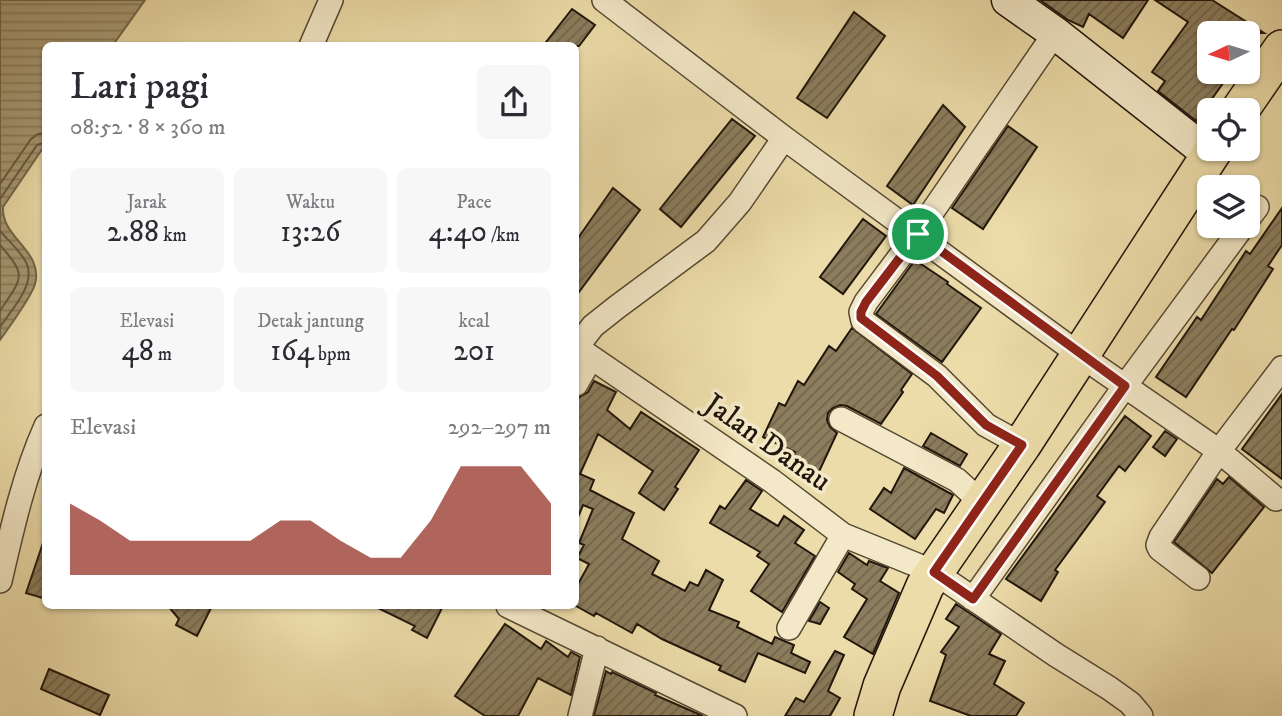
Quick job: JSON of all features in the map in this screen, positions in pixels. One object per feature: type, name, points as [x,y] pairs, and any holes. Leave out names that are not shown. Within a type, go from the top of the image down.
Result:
[{"type":"main road","points":[[1248,98],[1282,49]]},
{"type":"main road","points":[[878,714],[902,637],[934,572],[1022,445],[1206,161]]},
{"type":"street","points":[[313,42],[331,0]]},
{"type":"street","points":[[604,0],[784,138],[1080,355],[1219,451],[1276,499]]},
{"type":"street","points":[[1008,0],[1197,141]]},
{"type":"street","points":[[1022,445],[986,425],[937,376],[861,318],[861,312],[918,234],[1055,33]]},
{"type":"street","points":[[581,351],[593,326],[706,241],[740,202],[784,138]]},
{"type":"street","points":[[973,599],[1234,238]]},
{"type":"street","name":"Jalan Danau","points":[[581,351],[772,481],[843,535],[934,572],[1109,688],[1130,703],[1141,716]]},
{"type":"street","points":[[1198,578],[1165,554],[1158,545],[1161,537],[1219,451],[1282,368]]},
{"type":"street","points":[[841,419],[957,480],[982,503]]},
{"type":"street","points":[[0,580],[18,509],[42,435]]},
{"type":"street","points":[[789,628],[843,535]]},
{"type":"street","points":[[514,609],[735,716]]},
{"type":"street","points":[[580,716],[597,648]]},
{"type":"water","points":[[0,0],[145,0],[115,42],[42,42],[42,149],[3,207],[8,227],[34,262],[35,284],[25,304],[0,340]]},
{"type":"building","points":[[1040,0],[1148,0],[1123,38],[1089,14],[1083,27]]},
{"type":"building","points":[[1155,0],[1212,0],[1245,21],[1197,21],[1197,84],[1222,84],[1212,98],[1197,98],[1196,121],[1158,91],[1165,81],[1152,72],[1188,22]]},
{"type":"building","points":[[572,9],[595,25],[579,46],[579,42],[546,42]]},
{"type":"building","points":[[854,12],[885,36],[827,118],[797,98]]},
{"type":"building","points":[[943,105],[965,127],[913,205],[887,186]]},
{"type":"building","points":[[732,119],[755,136],[681,227],[660,209]]},
{"type":"building","points":[[1008,126],[1037,147],[983,229],[952,208]]},
{"type":"building","points":[[613,188],[640,210],[579,292],[579,237]]},
{"type":"building","points":[[1282,208],[1282,245],[1268,266],[1273,269],[1186,397],[1156,377],[1197,317],[1201,320],[1246,251],[1250,254]]},
{"type":"building","points":[[863,219],[886,236],[843,294],[820,277]]},
{"type":"building","points":[[915,260],[981,308],[942,362],[876,314]]},
{"type":"building","points":[[852,328],[912,374],[881,424],[847,406],[840,405],[828,413],[830,427],[837,433],[817,476],[790,463],[795,452],[763,437],[779,403],[785,406],[798,381],[804,385],[829,346],[836,351]]},
{"type":"building","points":[[594,381],[616,392],[607,410],[630,429],[641,412],[699,450],[664,510],[639,493],[653,471],[598,434],[580,474],[594,480],[590,490],[634,513],[622,539],[659,561],[652,574],[685,591],[690,582],[698,586],[706,570],[723,580],[709,610],[739,622],[737,627],[772,644],[775,637],[794,645],[791,653],[810,662],[805,673],[758,653],[745,682],[719,670],[721,666],[662,639],[637,624],[632,633],[596,613],[594,616],[579,608],[579,582],[589,564],[579,559],[584,545],[579,543],[593,509],[583,505],[579,515],[579,397],[588,392]]},
{"type":"building","points":[[1282,394],[1282,479],[1242,449]]},
{"type":"building","points":[[1125,416],[1151,436],[1125,471],[1119,466],[1097,496],[1105,502],[1055,570],[1058,572],[1041,601],[1006,579]]},
{"type":"building","points":[[1165,431],[1177,439],[1165,456],[1153,447]]},
{"type":"building","points":[[931,433],[967,454],[960,466],[923,446]]},
{"type":"building","points":[[904,468],[953,495],[944,513],[936,509],[915,539],[870,509],[884,488],[891,493]]},
{"type":"building","points":[[1229,477],[1264,507],[1212,573],[1174,542],[1217,479],[1223,484]]},
{"type":"building","points":[[746,480],[762,491],[750,509],[778,526],[784,516],[804,530],[795,543],[815,556],[782,612],[751,591],[769,564],[757,556],[760,552],[710,523],[720,506],[725,509]]},
{"type":"building","points":[[42,546],[42,598],[26,593]]},
{"type":"building","points":[[849,553],[867,565],[869,561],[888,568],[880,581],[899,593],[873,654],[844,637],[867,599],[852,589],[855,584],[838,572]]},
{"type":"building","points":[[820,602],[829,608],[820,624],[809,621]]},
{"type":"building","points":[[956,604],[1001,634],[989,654],[1005,661],[994,684],[1024,703],[1016,716],[971,716],[930,701],[946,655],[941,652],[959,627],[946,619]]},
{"type":"building","points":[[171,609],[210,609],[197,636],[176,625],[179,619]]},
{"type":"building","points":[[380,609],[442,609],[427,638],[412,630],[415,626]]},
{"type":"building","points":[[505,624],[541,649],[546,641],[568,657],[571,652],[580,657],[571,695],[538,678],[518,716],[485,716],[455,696]]},
{"type":"building","points":[[835,651],[844,655],[828,691],[840,698],[830,716],[785,716],[796,698],[804,702]]},
{"type":"building","points":[[49,669],[109,695],[100,715],[41,689]]},
{"type":"building","points":[[606,671],[611,674],[612,672],[703,716],[594,716]]},
{"type":"route","points":[[918,234],[1125,386],[973,599],[934,572],[1022,445],[986,425],[937,376],[861,318],[866,302],[918,234]]}]
